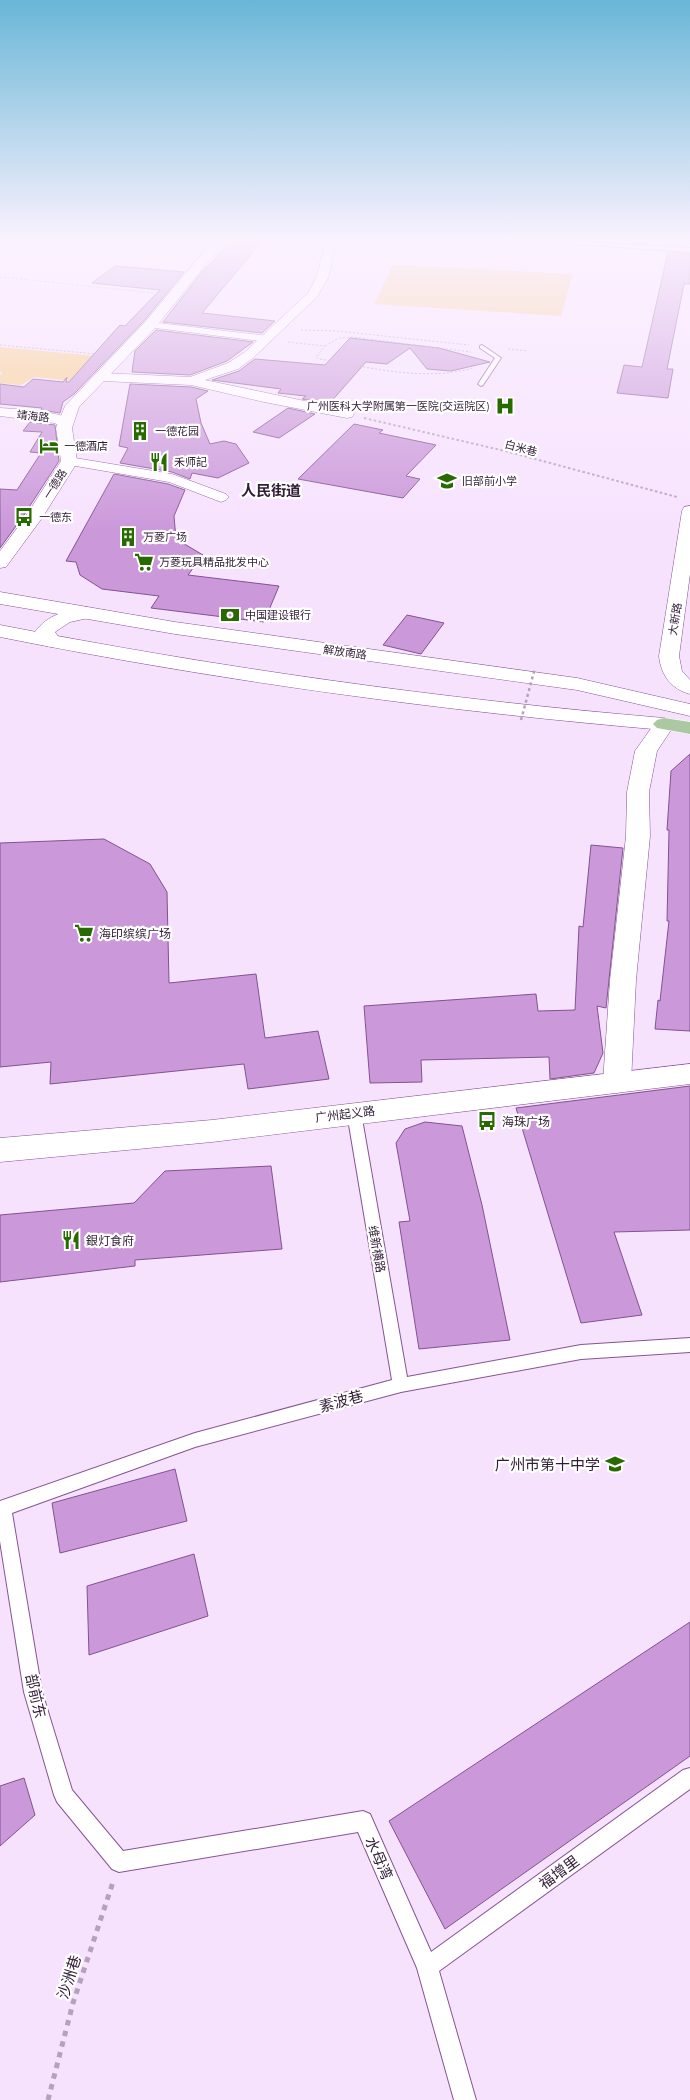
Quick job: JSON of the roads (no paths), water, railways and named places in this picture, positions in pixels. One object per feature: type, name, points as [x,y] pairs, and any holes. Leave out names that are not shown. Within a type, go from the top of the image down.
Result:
[{"type":"main road","points":[[65,422],[72,406],[102,377],[138,337]]},
{"type":"main road","name":"靖海路","points":[[0,412],[56,418],[65,422]]},
{"type":"main road","name":"一德路","points":[[0,563],[33,518],[69,461],[64,428],[65,422]]},
{"type":"main road","name":"大新路","points":[[685,504],[669,656],[673,677],[690,688]]},
{"type":"main road","name":"解放南路","points":[[0,598],[261,641],[577,684],[690,710]]},
{"type":"main road","points":[[52,642],[46,638],[45,632],[49,626],[66,617],[86,613]]},
{"type":"main road","points":[[0,631],[155,661],[369,692],[574,717],[664,724],[690,728]]},
{"type":"main road","points":[[617,1082],[623,980],[637,852],[638,792],[646,751],[664,724]]},
{"type":"main road","name":"广州起义路","points":[[0,1150],[212,1131],[690,1074]]},
{"type":"street","points":[[251,337],[268,339]]},
{"type":"street","points":[[190,380],[233,366],[268,339]]},
{"type":"street","points":[[102,377],[190,380],[264,398],[347,414]]},
{"type":"street","points":[[69,461],[172,478],[220,497]]},
{"type":"lane","points":[[481,384],[498,358],[482,347]]},
{"type":"lane","name":"维新横路","points":[[354,1113],[401,1385]]},
{"type":"lane","name":"素波巷","points":[[3,1508],[195,1440],[401,1385],[581,1352],[690,1345]]},
{"type":"lane","name":"部前东","points":[[3,1508],[33,1692],[64,1795],[119,1862]]},
{"type":"lane","name":"福增里","points":[[428,1967],[690,1778]]},
{"type":"lane","name":"水母湾","points":[[119,1862],[363,1821],[428,1967],[462,2092],[466,2100]]},
{"type":"place","name":"广州医科大学附属第一医院(交运院区)","points":[[505,406]]},
{"type":"place","name":"一德花园","points":[[140,431]]},
{"type":"place","name":"一德酒店","points":[[49,446]]},
{"type":"place","name":"禾师記","points":[[159,462]]},
{"type":"place","name":"旧部前小学","points":[[447,481]]},
{"type":"place","name":"一德东","points":[[24,517]]},
{"type":"place","name":"万菱广场","points":[[128,537]]},
{"type":"place","name":"万菱玩具精品批发中心","points":[[144,562]]},
{"type":"place","name":"中国建设银行","points":[[230,615]]},
{"type":"place","name":"海印缤缤广场","points":[[84,933]]},
{"type":"place","name":"海珠广场","points":[[487,1121]]},
{"type":"place","name":"銀灯食府","points":[[71,1240]]},
{"type":"place","name":"广州市第十中学","points":[[615,1464]]},
{"type":"district","name":"人民街道","points":[[271,490]]}]
